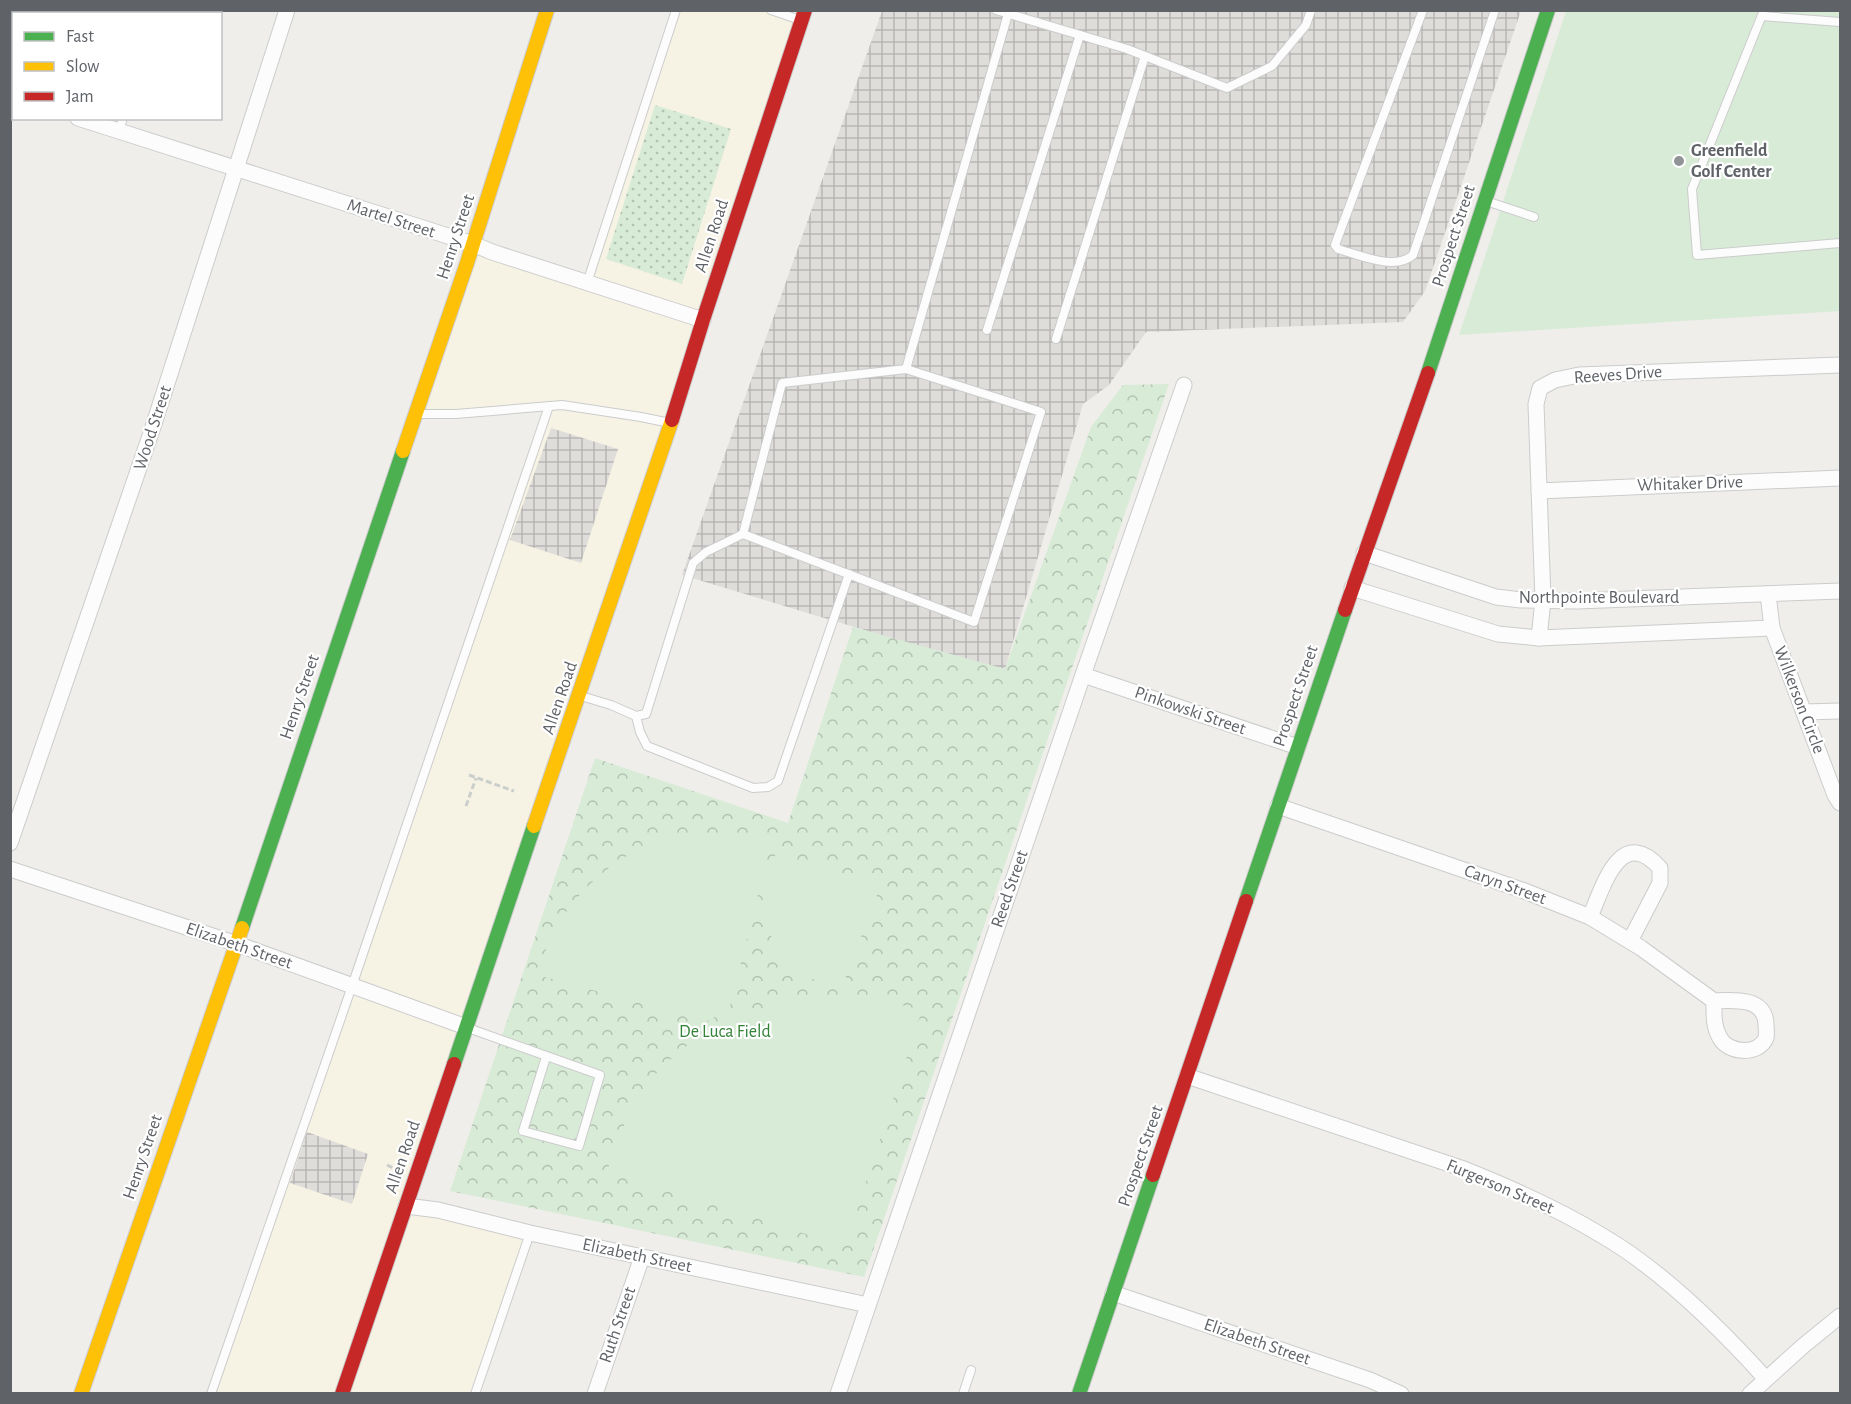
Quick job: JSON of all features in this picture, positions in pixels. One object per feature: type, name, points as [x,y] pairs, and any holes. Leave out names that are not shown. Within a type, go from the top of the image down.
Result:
[{"type":"street","name":"Wood Street","points":[[10,843],[152,430],[287,10]]},
{"type":"street","name":"Henry Street","points":[[81,1394],[237,944],[473,244],[547,10]]},
{"type":"street","name":"Prospect Street","points":[[1079,1394],[1352,588],[1417,407],[1548,10]]},
{"type":"street","name":"Allen Road","points":[[342,1394],[671,423],[803,15]]},
{"type":"street","name":"Martel Street","points":[[90,120],[121,125],[236,170],[473,244],[703,321]]},
{"type":"street","name":"Reeves Drive","points":[[1539,638],[1542,600],[1536,404],[1540,388],[1555,380],[1579,375],[1840,365]]},
{"type":"street","name":"Reed Street","points":[[838,1394],[1184,385]]},
{"type":"street","name":"Whitaker Drive","points":[[1539,491],[1840,478]]},
{"type":"street","name":"Northpointe Boulevard","points":[[1364,553],[1496,597],[1577,601],[1840,591]]},
{"type":"street","name":"Northpointe Boulevard","points":[[1352,588],[1498,634],[1539,638],[1772,628]]},
{"type":"street","name":"Wilkerson Circle","points":[[1768,594],[1772,628],[1835,795],[1840,802]]},
{"type":"street","name":"Pinkowski Street","points":[[1083,675],[1298,747]]},
{"type":"street","points":[[1804,712],[1840,711]]},
{"type":"street","name":"Caryn Street","points":[[1278,806],[1522,890],[1590,917],[1630,941],[1714,1001]]},
{"type":"street","points":[[1590,917],[1611,868],[1620,858],[1636,852],[1650,857],[1660,868],[1660,883],[1630,941]]},
{"type":"street","name":"Elizabeth Street","points":[[10,869],[237,944],[466,1027]]},
{"type":"street","name":"Furgerson Street","points":[[1187,1076],[1461,1168],[1505,1186],[1566,1216],[1602,1235],[1657,1274],[1689,1302],[1766,1379]]},
{"type":"street","name":"Elizabeth Street","points":[[406,1206],[438,1210],[530,1233],[868,1305]]},
{"type":"street","name":"Ruth Street","points":[[595,1394],[642,1257]]},
{"type":"street","name":"Elizabeth Street","points":[[1113,1293],[1370,1380],[1401,1394]]},
{"type":"street","points":[[1750,1394],[1840,1316]]},
{"type":"lane","points":[[587,283],[676,10]]},
{"type":"lane","points":[[771,10],[803,15]]},
{"type":"lane","points":[[996,10],[1127,49],[1227,88],[1272,66],[1306,24],[1311,10]]},
{"type":"lane","points":[[1423,10],[1335,245],[1338,249],[1390,263],[1407,261],[1413,255],[1495,10]]},
{"type":"lane","points":[[1840,22],[1763,13],[1692,189],[1697,255],[1840,243]]},
{"type":"lane","points":[[906,369],[1008,14]]},
{"type":"lane","points":[[987,330],[1080,35]]},
{"type":"lane","points":[[1056,339],[1145,56]]},
{"type":"lane","points":[[1484,201],[1534,217]]},
{"type":"lane","points":[[580,695],[636,716],[646,714],[693,563],[706,552],[743,534],[974,621],[1041,412],[906,369],[782,383],[743,534]]},
{"type":"lane","points":[[415,414],[456,414],[562,405],[671,423]]},
{"type":"lane","points":[[211,1394],[549,406]]},
{"type":"lane","points":[[636,716],[647,746],[753,788],[768,787],[778,781],[849,574]]},
{"type":"lane","points":[[466,1027],[600,1075],[579,1146],[523,1131],[546,1057]]},
{"type":"lane","points":[[475,1394],[530,1233]]},
{"type":"lane","points":[[963,1394],[971,1370]]},
{"type":"path","points":[[469,775],[514,791]]},
{"type":"path","points":[[466,806],[476,778]]},
{"type":"path","points":[[387,1165],[393,1168]]},
{"type":"shaded area","points":[[676,11],[805,11],[406,1206],[530,1233],[475,1393],[211,1394],[548,406],[415,414],[473,244],[587,283]]},
{"type":"shaded area","points":[[882,11],[1521,11],[1425,291],[1403,322],[1146,332],[1109,385],[1083,404],[1005,669],[914,645],[682,575]]},
{"type":"shaded area","points":[[551,428],[618,449],[581,563],[510,540]]},
{"type":"shaded area","points":[[307,1132],[368,1154],[352,1204],[290,1183]]},
{"type":"green space","name":"Greenfield Golf Center","points":[[1566,11],[1840,11],[1840,311],[1459,335]]},
{"type":"green space","points":[[655,105],[731,129],[682,284],[606,259]]},
{"type":"green space","name":"De Luca Field","points":[[1169,384],[864,1277],[450,1191],[595,758],[788,823],[853,627],[1005,669],[1091,427],[1123,385]]},
{"type":"green space","points":[[698,834],[735,836],[771,843],[729,1010],[707,1021],[537,975],[558,924],[581,893],[595,879],[644,847],[661,841]]},
{"type":"green space","points":[[775,855],[872,882],[877,895],[842,987],[811,979],[794,970],[775,944],[766,919],[765,895]]},
{"type":"green space","points":[[824,998],[872,998],[922,1010],[848,1238],[834,1243],[607,1171],[636,1100],[655,1075],[687,1046],[743,1015],[783,1003]]},
{"type":"traffic: fast","points":[[1428,373],[1548,10]]},
{"type":"traffic: fast","points":[[242,928],[403,451]]},
{"type":"traffic: fast","points":[[1246,901],[1345,610]]},
{"type":"traffic: fast","points":[[454,1064],[534,826]]},
{"type":"traffic: fast","points":[[1079,1394],[1153,1175]]},
{"type":"traffic: slow","points":[[403,451],[467,263],[547,10]]},
{"type":"traffic: slow","points":[[534,826],[672,420]]},
{"type":"traffic: slow","points":[[81,1394],[242,928]]},
{"type":"traffic: jam","points":[[672,420],[805,10]]},
{"type":"traffic: jam","points":[[1345,610],[1428,373]]},
{"type":"traffic: jam","points":[[1153,1175],[1246,901]]},
{"type":"traffic: jam","points":[[342,1394],[454,1064]]},
{"type":"place","name":"Greenfield Golf Center","points":[[1679,161]]}]
